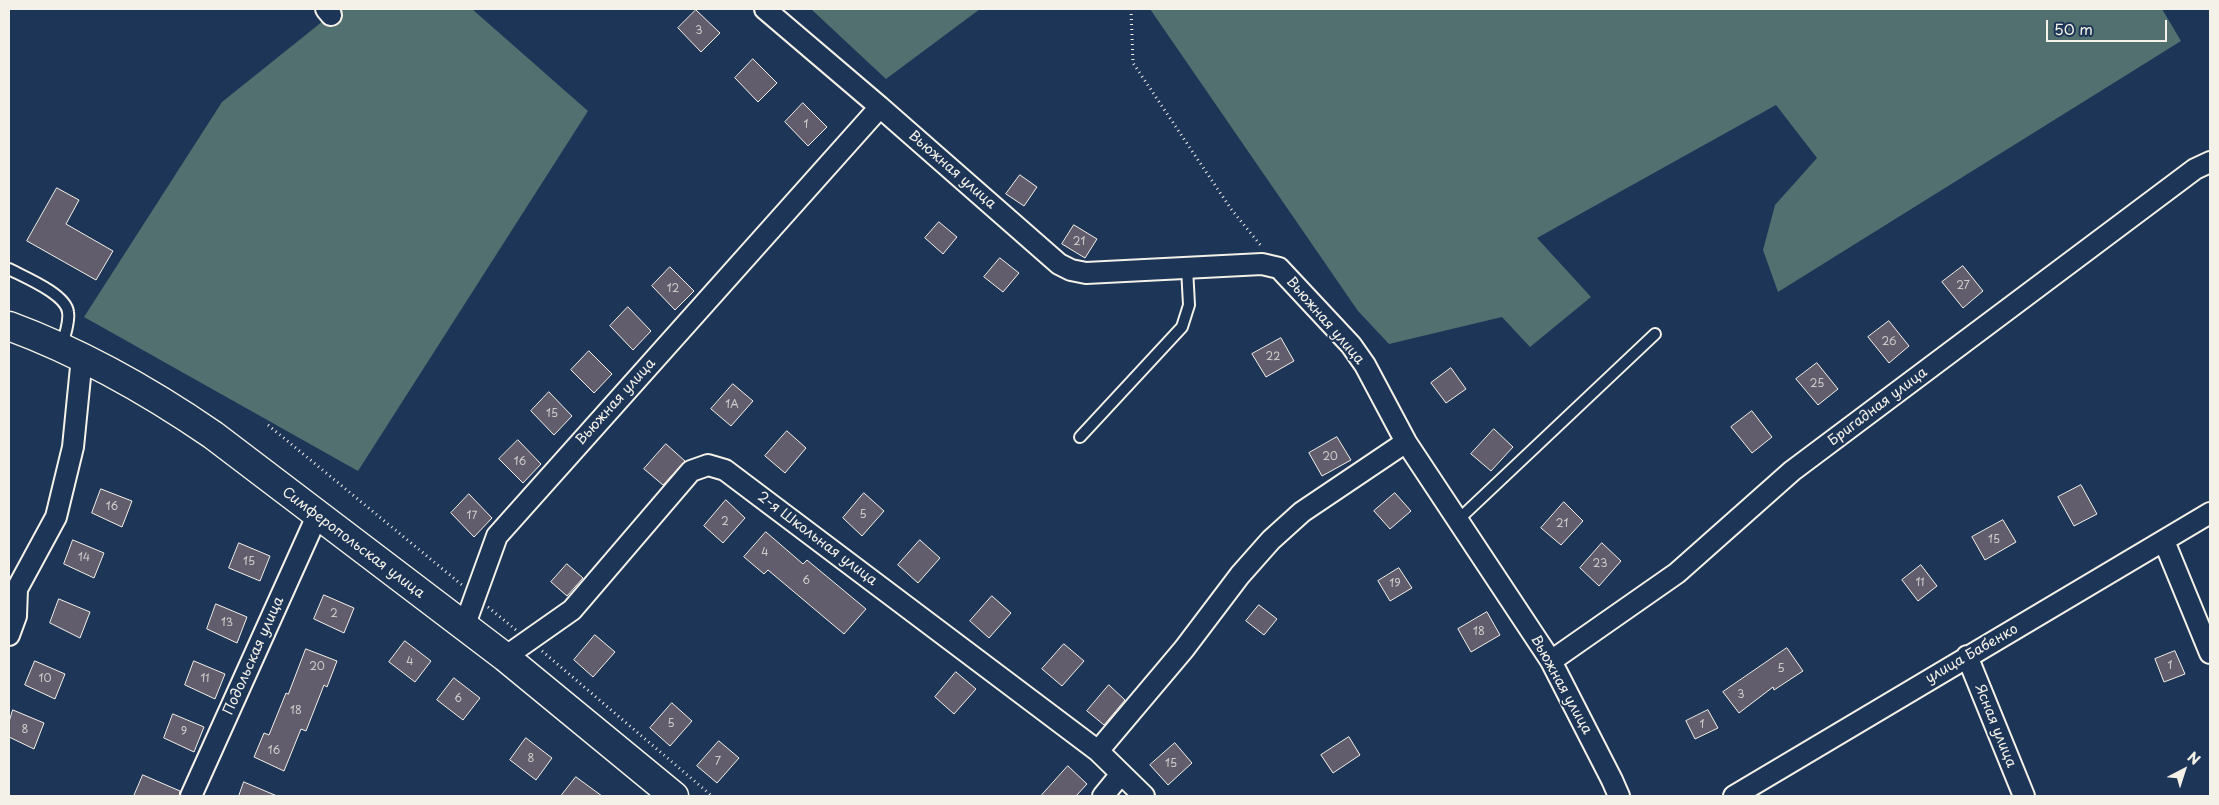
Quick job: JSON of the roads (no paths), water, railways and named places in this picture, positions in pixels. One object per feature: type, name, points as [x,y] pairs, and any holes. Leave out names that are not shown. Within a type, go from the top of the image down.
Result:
[{"type":"street","name":"Вьюжная улица","points":[[765,9],[1059,264],[1071,270],[1086,273],[1262,264],[1279,268],[1351,345],[1366,366],[1406,442],[1551,661],[1608,771],[1618,796]]},
{"type":"street","name":"Вьюжная улица","points":[[464,627],[497,536],[880,107]]},
{"type":"street","name":"Бригадная улица","points":[[1551,661],[1677,573],[1792,471],[2195,169],[2210,162]]},
{"type":"street","name":"Симферопольская улица","points":[[9,326],[72,353],[174,408],[213,435],[317,516],[505,657],[674,796]]},
{"type":"street","points":[[9,634],[16,616],[13,587],[56,517],[73,447],[72,353]]},
{"type":"street","points":[[1098,751],[1184,649],[1240,575],[1270,540],[1302,512],[1406,442]]},
{"type":"street","name":"2-я Школьная улица","points":[[505,657],[572,610],[691,471],[708,465],[725,470],[1098,751],[1144,796]]},
{"type":"street","name":"улица Бабенко","points":[[1734,796],[1967,656],[2210,514]]},
{"type":"street","name":"Подольская улица","points":[[191,796],[317,516]]},
{"type":"street","points":[[2164,541],[2210,653]]},
{"type":"street","name":"Ясная улица","points":[[1967,656],[2024,796]]},
{"type":"street","points":[[1103,796],[1121,774]]},
{"type":"lane","points":[[1080,437],[1182,326],[1189,305],[1187,268]]},
{"type":"lane","points":[[9,269],[57,295],[64,302],[69,315],[72,353]]},
{"type":"lane","points":[[1458,520],[1655,334]]}]
